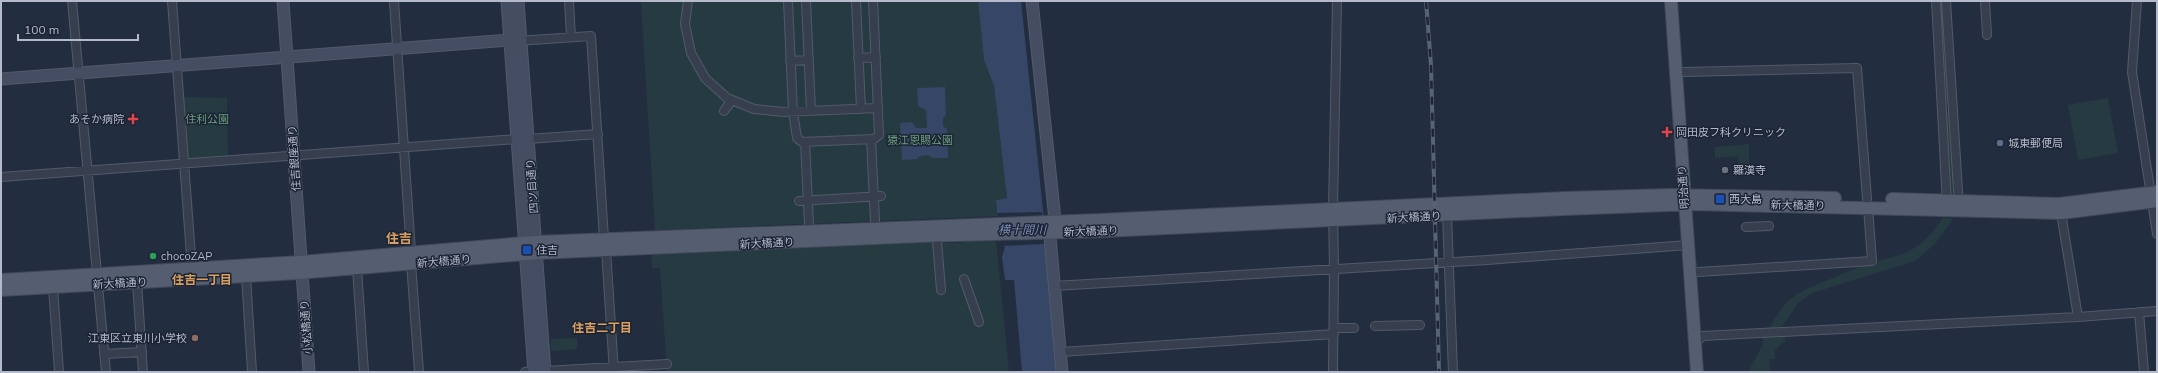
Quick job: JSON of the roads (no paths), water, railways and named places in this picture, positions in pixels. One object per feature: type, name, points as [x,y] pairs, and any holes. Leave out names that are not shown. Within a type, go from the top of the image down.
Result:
[{"type":"main road","name":"明治通り","points":[[1671,1],[1689,199],[1698,272],[1697,372]]},
{"type":"main road","name":"明治通り","points":[[1679,1],[1684,72],[1689,199],[1688,245],[1698,341],[1704,372]]},
{"type":"main road","name":"新大橋通り","points":[[1953,205],[2061,213],[2154,197]]},
{"type":"main road","name":"新大橋通り","points":[[1,290],[53,287],[192,269],[302,272],[411,258],[531,248],[1689,199],[1953,205],[2058,204],[2154,197]]},
{"type":"main road","name":"新大橋通り","points":[[1333,214],[1447,216],[1689,199]]},
{"type":"main road","name":"新大橋通り","points":[[531,248],[582,237],[605,245]]},
{"type":"main road","name":"新大橋通り","points":[[1,280],[98,280],[137,282],[357,268],[411,258]]},
{"type":"street","points":[[72,1],[106,372]]},
{"type":"street","points":[[172,1],[192,269]]},
{"type":"street","name":"住吉銀座通り","points":[[283,1],[302,272]]},
{"type":"street","points":[[394,1],[419,372]]},
{"type":"street","name":"四ツ目通り","points":[[507,1],[515,41],[523,139],[531,248],[537,372]]},
{"type":"street","name":"四ツ目通り","points":[[515,41],[518,1]]},
{"type":"street","points":[[569,1],[571,37]]},
{"type":"street","points":[[688,1],[685,24],[691,53],[705,78],[727,98],[754,110],[793,112],[878,108]]},
{"type":"street","points":[[788,1],[793,112],[797,138],[799,141],[805,142],[871,139],[879,135],[873,1]]},
{"type":"street","points":[[806,1],[811,111]]},
{"type":"street","points":[[856,1],[860,109]]},
{"type":"street","points":[[1032,1],[1048,227],[1062,372]]},
{"type":"street","points":[[1333,372],[1333,214],[1337,1]]},
{"type":"street","points":[[1936,1],[1953,205]]},
{"type":"street","points":[[1946,1],[1953,205]]},
{"type":"street","points":[[1985,1],[1988,34]]},
{"type":"street","points":[[2136,1],[2132,72],[2154,197],[2157,234]]},
{"type":"street","points":[[1,79],[397,48],[591,36],[614,370]]},
{"type":"street","points":[[858,58],[876,57]]},
{"type":"street","points":[[790,61],[809,60]]},
{"type":"street","points":[[1684,72],[1857,68],[1868,203],[1872,261],[1698,272]]},
{"type":"street","points":[[724,111],[732,100]]},
{"type":"street","points":[[1,177],[598,134]]},
{"type":"street","points":[[871,139],[877,197],[875,221]]},
{"type":"street","points":[[805,142],[804,200],[809,224]]},
{"type":"street","points":[[804,200],[877,197]]},
{"type":"street","points":[[2061,213],[2078,317]]},
{"type":"street","points":[[1447,216],[1453,372]]},
{"type":"street","points":[[1746,227],[1756,229],[1769,226]]},
{"type":"street","points":[[937,241],[942,290]]},
{"type":"street","points":[[1054,286],[1688,245]]},
{"type":"street","points":[[357,268],[364,372]]},
{"type":"street","name":"小松橋通り","points":[[302,272],[309,372]]},
{"type":"street","points":[[246,276],[252,372]]},
{"type":"street","points":[[964,279],[979,322]]},
{"type":"street","points":[[137,282],[143,372]]},
{"type":"street","points":[[53,287],[59,372]]},
{"type":"street","points":[[1698,341],[2157,311]]},
{"type":"street","points":[[2139,312],[2144,372]]},
{"type":"street","points":[[1376,326],[1420,325]]},
{"type":"street","points":[[1061,352],[1334,331],[1354,328]]},
{"type":"street","points":[[104,354],[142,352]]},
{"type":"street","points":[[537,372],[614,370],[667,364]]},
{"type":"water","name":"横十間川","points":[[978,1],[1021,1],[1060,372],[1022,372],[1014,280],[1005,280],[1002,257],[1005,247],[999,241],[996,200],[1007,198],[994,86],[984,60]]},
{"type":"water","points":[[945,87],[946,115],[943,118],[943,126],[947,129],[948,158],[932,158],[928,155],[920,156],[917,159],[902,160],[900,123],[912,122],[916,128],[927,128],[926,110],[918,106],[917,88]]},
{"type":"railway","points":[[1426,1],[1431,65],[1439,372]]},
{"type":"place","name":"あそか病院","points":[[133,119]]},
{"type":"place","name":"岡田皮フ科クリニック","points":[[1667,132]]},
{"type":"place","name":"城東郵便局","points":[[2000,143]]},
{"type":"place","name":"羅漢寺","points":[[1725,170]]},
{"type":"place","name":"西大島","points":[[1720,199]]},
{"type":"place","name":"住吉","points":[[527,250]]},
{"type":"place","name":"chocoZAP","points":[[153,256]]},
{"type":"place","name":"江東区立東川小学校","points":[[195,338]]},
{"type":"district","name":"住吉","points":[[399,238]]},
{"type":"district","name":"住吉一丁目","points":[[202,280]]},
{"type":"district","name":"住吉二丁目","points":[[602,328]]},
{"type":"park label","name":"住利公園","points":[[207,119]]},
{"type":"park label","name":"猿江恩賜公園","points":[[920,140]]}]
